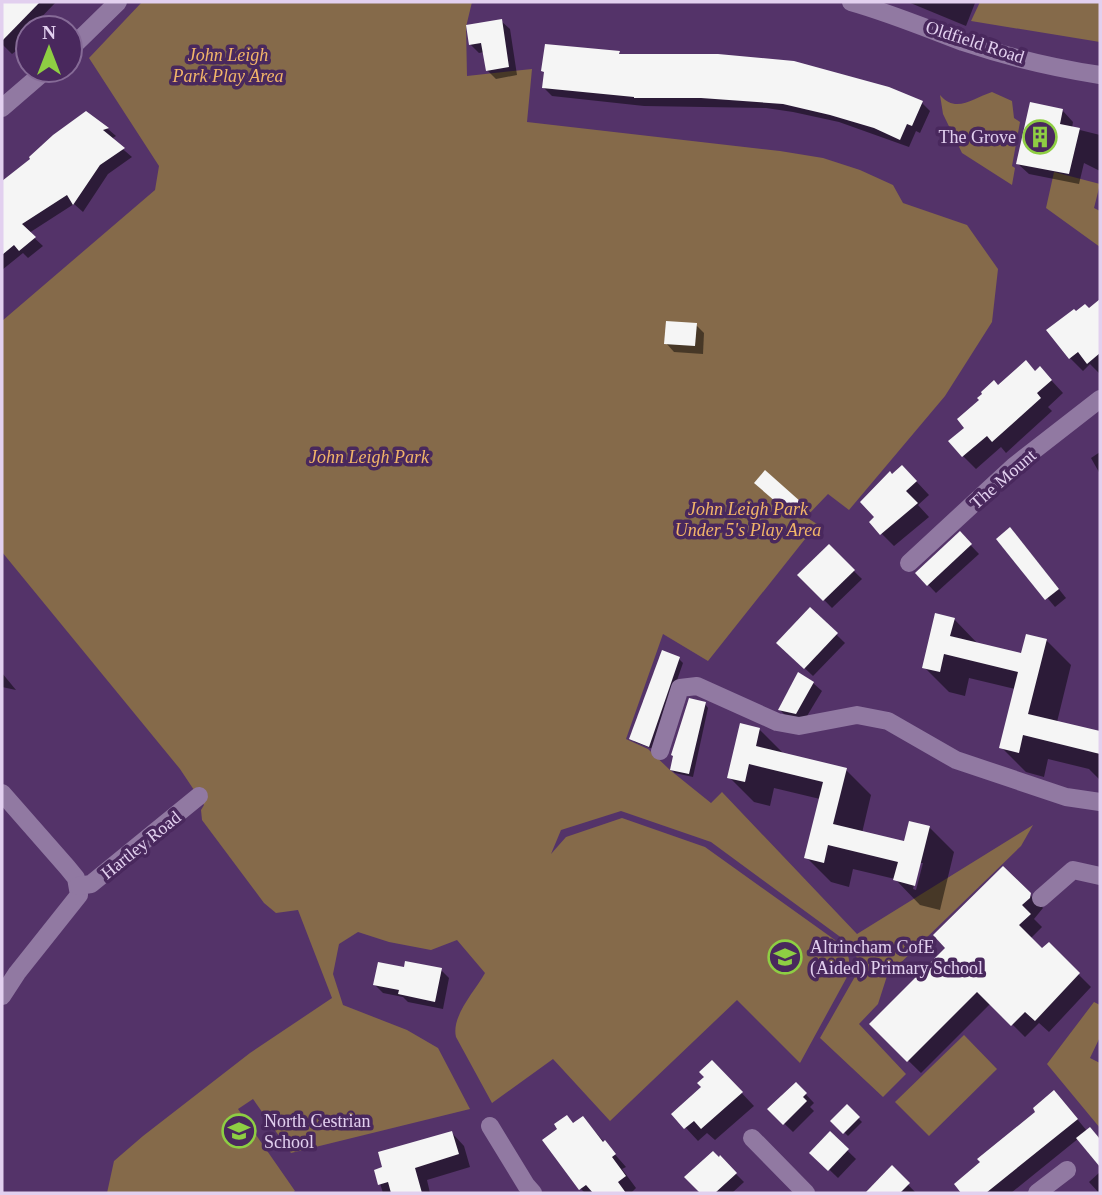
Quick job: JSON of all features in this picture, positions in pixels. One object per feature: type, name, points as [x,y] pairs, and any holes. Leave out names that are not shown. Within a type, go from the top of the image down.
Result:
[{"type":"street","points":[[84,35],[118,2]]},
{"type":"street","name":"Oldfield Road","points":[[851,2],[883,11],[965,42],[1059,68],[1100,75]]},
{"type":"street","points":[[2,108],[30,84]]},
{"type":"street","name":"The Mount","points":[[909,563],[1014,466],[1100,399]]},
{"type":"street","points":[[660,751],[680,688],[697,686],[777,722],[799,726],[857,715],[888,721],[956,760],[1066,797],[1100,803]]},
{"type":"street","name":"Hartley Road","points":[[2,793],[67,867],[78,886],[79,895],[2,996]]},
{"type":"street","name":"Hartley Road","points":[[78,886],[91,884],[200,796]]},
{"type":"street","points":[[1041,898],[1073,870],[1100,877]]},
{"type":"street","points":[[490,1126],[533,1193]]},
{"type":"street","points":[[752,1138],[806,1193]]},
{"type":"street","points":[[1037,1193],[1057,1188],[1067,1170]]},
{"type":"green space","name":"John Leigh Park","points":[[142,2],[472,2],[466,27],[467,76],[532,69],[527,122],[823,158],[860,170],[893,185],[903,203],[967,225],[998,269],[992,322],[945,396],[849,510],[828,494],[806,517],[817,524],[708,661],[663,634],[626,739],[648,749],[711,803],[722,792],[857,934],[1033,825],[1021,846],[887,976],[878,1004],[859,1024],[906,1074],[883,1097],[820,1038],[857,973],[858,963],[854,947],[711,842],[621,811],[561,830],[551,854],[566,837],[622,818],[705,847],[845,949],[849,960],[847,977],[800,1063],[737,1000],[610,1121],[553,1059],[492,1103],[456,1037],[455,1029],[460,1012],[485,973],[457,940],[431,950],[389,942],[358,932],[339,944],[333,974],[343,1005],[407,1030],[438,1048],[470,1109],[291,1153],[253,1099],[238,1109],[295,1191],[292,1193],[107,1193],[114,1161],[250,1053],[332,998],[298,910],[276,913],[264,903],[202,820],[201,810],[204,805],[180,769],[2,552],[2,321],[155,190],[159,166],[89,58]]},
{"type":"green space","points":[[980,2],[1100,2],[1100,42],[971,21]]},
{"type":"green space","points":[[992,92],[1012,101],[1014,118],[1020,122],[1012,166],[1015,168],[1012,185],[962,153],[943,114],[940,95],[946,101],[958,104]]},
{"type":"green space","points":[[1054,172],[1100,184],[1094,208],[1100,211],[1100,247],[1046,208]]},
{"type":"green space","points":[[1094,1002],[1100,1005],[1100,1037],[1090,1058],[1100,1063],[1100,1128],[1047,1064]]},
{"type":"green space","points":[[964,1035],[997,1069],[929,1136],[895,1102]]},
{"type":"building","points":[[2,2],[40,2],[28,14],[14,14],[14,29],[2,41]]},
{"type":"building","points":[[502,19],[509,67],[486,71],[481,43],[469,45],[466,25]]},
{"type":"building","points":[[545,44],[620,51],[619,54],[718,54],[794,61],[889,87],[923,101],[912,126],[907,124],[900,140],[874,128],[783,104],[701,98],[634,98],[542,88],[544,72],[541,71]]},
{"type":"building","name":"The Grove","points":[[1030,102],[1063,109],[1060,124],[1080,128],[1069,174],[1016,164]]},
{"type":"building","points":[[86,111],[109,128],[103,130],[125,148],[100,165],[73,205],[67,195],[22,224],[36,237],[19,251],[14,245],[2,255],[2,181],[30,159],[29,157],[53,135]]},
{"type":"building","points":[[1100,299],[1100,353],[1087,364],[1078,352],[1069,359],[1046,330],[1074,309],[1076,311],[1085,304],[1089,308]]},
{"type":"building","points":[[666,321],[697,323],[695,346],[664,344]]},
{"type":"building","points":[[1026,360],[1035,371],[1040,366],[1052,380],[1037,393],[1041,398],[992,442],[987,436],[962,457],[948,441],[964,428],[957,419],[979,400],[977,398],[981,392],[994,380],[998,385]]},
{"type":"building","points":[[902,465],[917,481],[906,491],[918,503],[880,535],[869,522],[874,517],[860,502],[890,471],[892,474]]},
{"type":"building","points":[[765,470],[801,502],[790,514],[754,483]]},
{"type":"building","points":[[1010,527],[1059,589],[1045,600],[996,539]]},
{"type":"building","points":[[960,531],[972,544],[927,586],[915,573]]},
{"type":"building","points":[[829,544],[855,570],[823,601],[797,575]]},
{"type":"building","points":[[810,607],[838,633],[804,669],[776,643]]},
{"type":"building","points":[[935,613],[955,618],[950,636],[1021,653],[1026,634],[1047,639],[1028,714],[1100,731],[1100,754],[1023,735],[1019,753],[999,748],[1018,672],[944,654],[940,672],[922,668]]},
{"type":"building","points":[[662,650],[680,657],[649,747],[629,739]]},
{"type":"building","points":[[798,672],[814,682],[796,714],[778,710]]},
{"type":"building","points":[[689,698],[706,702],[689,774],[670,770],[671,755]]},
{"type":"building","points":[[740,723],[760,728],[756,746],[847,768],[833,824],[904,841],[909,821],[930,826],[915,886],[893,880],[898,862],[828,845],[824,863],[804,858],[823,782],[749,764],[745,782],[727,778]]},
{"type":"building","points":[[1003,866],[1031,893],[1030,898],[1022,905],[1031,914],[1019,925],[1042,948],[1049,942],[1080,973],[1035,1021],[1025,1012],[1011,1026],[977,992],[907,1062],[869,1024],[945,948],[933,935]]},
{"type":"building","points":[[405,961],[442,968],[435,1002],[373,985],[378,962],[404,967]]},
{"type":"building","points":[[712,1060],[743,1092],[701,1129],[694,1121],[684,1129],[671,1114],[701,1087],[697,1083],[704,1077],[699,1072]]},
{"type":"building","points":[[796,1082],[807,1093],[803,1097],[807,1101],[783,1125],[767,1109]]},
{"type":"building","points":[[1054,1090],[1078,1119],[986,1193],[961,1193],[954,1184],[980,1162],[977,1159],[1035,1112],[1033,1108]]},
{"type":"building","points":[[847,1104],[860,1117],[843,1134],[830,1121]]},
{"type":"building","points":[[567,1115],[573,1123],[583,1116],[616,1154],[612,1157],[626,1176],[618,1182],[626,1193],[593,1193],[586,1185],[579,1190],[542,1140],[557,1129],[554,1124]]},
{"type":"building","points":[[1090,1127],[1100,1139],[1100,1167],[1076,1138]]},
{"type":"building","points":[[452,1131],[459,1154],[415,1168],[422,1193],[391,1193],[388,1182],[378,1185],[374,1170],[382,1167],[378,1152]]},
{"type":"building","points":[[830,1131],[849,1149],[828,1171],[809,1153]]},
{"type":"building","points":[[713,1151],[737,1173],[715,1193],[700,1193],[684,1177]]},
{"type":"building","points":[[892,1165],[910,1183],[900,1193],[865,1193]]},
{"type":"place","name":"The Grove","points":[[1040,137]]},
{"type":"place","name":"Altrincham CofE (Aided) Primary School","points":[[785,957]]},
{"type":"place","name":"North Cestrian School","points":[[239,1131]]},
{"type":"park label","name":"John Leigh Park Play Area","points":[[228,65]]},
{"type":"park label","name":"John Leigh Park Under 5's Play Area","points":[[748,519]]}]
